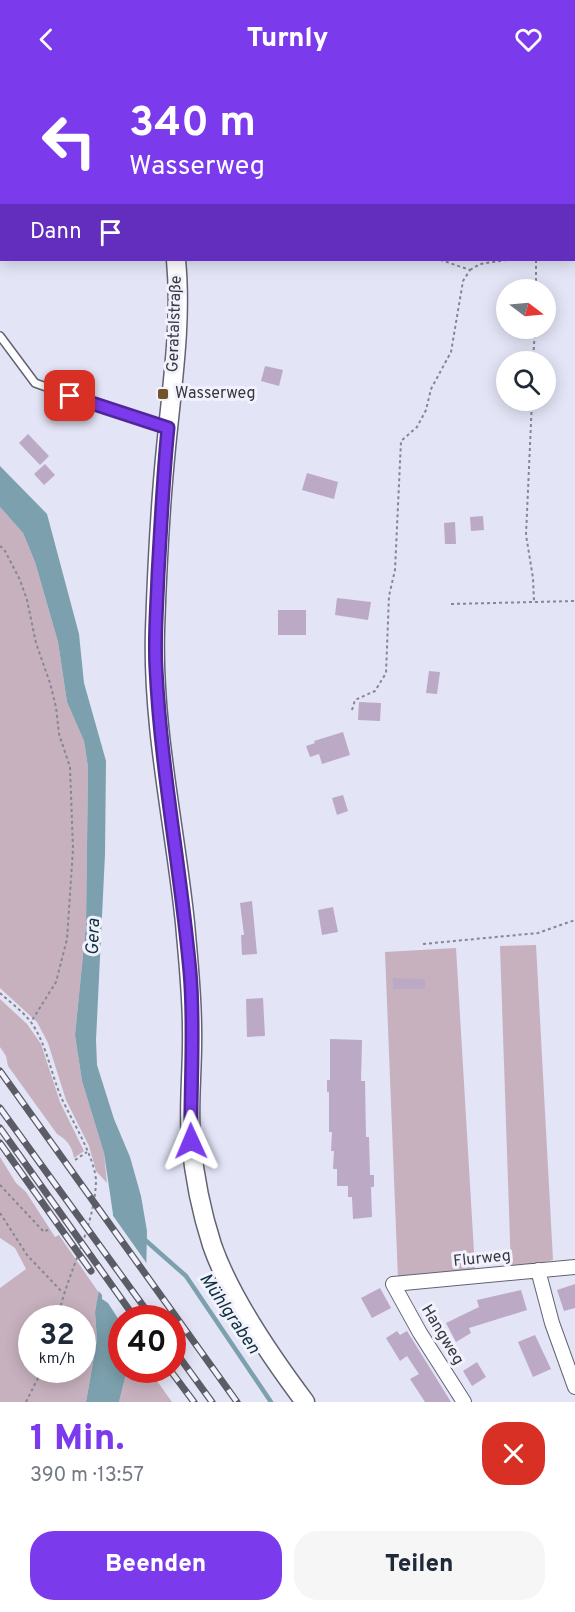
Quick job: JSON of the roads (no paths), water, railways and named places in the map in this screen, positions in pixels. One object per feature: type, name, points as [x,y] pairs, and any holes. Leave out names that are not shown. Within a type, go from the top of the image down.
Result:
[{"type":"street","name":"Geratalstraße","points":[[176,261],[177,338],[162,486],[155,633],[166,790],[184,914],[190,974],[191,1141],[204,1218],[216,1255],[260,1335],[305,1402]]},
{"type":"street","name":"Flurweg","points":[[393,1284],[575,1267]]},
{"type":"street","points":[[538,1270],[552,1323],[575,1387]]},
{"type":"street","name":"Hangweg","points":[[393,1284],[420,1333],[464,1402]]},
{"type":"lane","points":[[0,336],[35,383],[152,425],[168,428]]},
{"type":"water","name":"Gera","points":[[0,466],[47,514],[79,634],[84,683],[106,761],[97,1065],[114,1119],[130,1157],[141,1196],[147,1231],[146,1280],[130,1305],[108,1305],[108,1383],[124,1383],[119,1402],[86,1402],[89,1383],[96,1383],[96,1307],[113,1214],[104,1153],[82,1081],[75,1035],[86,925],[88,767],[84,741],[67,702],[58,642],[35,562],[23,533],[0,507]]},
{"type":"waterway","name":"Mühlgraben","points":[[144,1239],[186,1276],[271,1402]]},
{"type":"railway","points":[[0,1071],[237,1402]]},
{"type":"railway","points":[[0,1108],[143,1305]]},
{"type":"railway","points":[[0,1128],[126,1305]]},
{"type":"railway","points":[[0,1143],[91,1271]]},
{"type":"railway","points":[[186,1366],[212,1402]]},
{"type":"railway","points":[[180,1383],[194,1402]]},
{"type":"place","name":"Wasserweg","points":[[163,394]]}]
